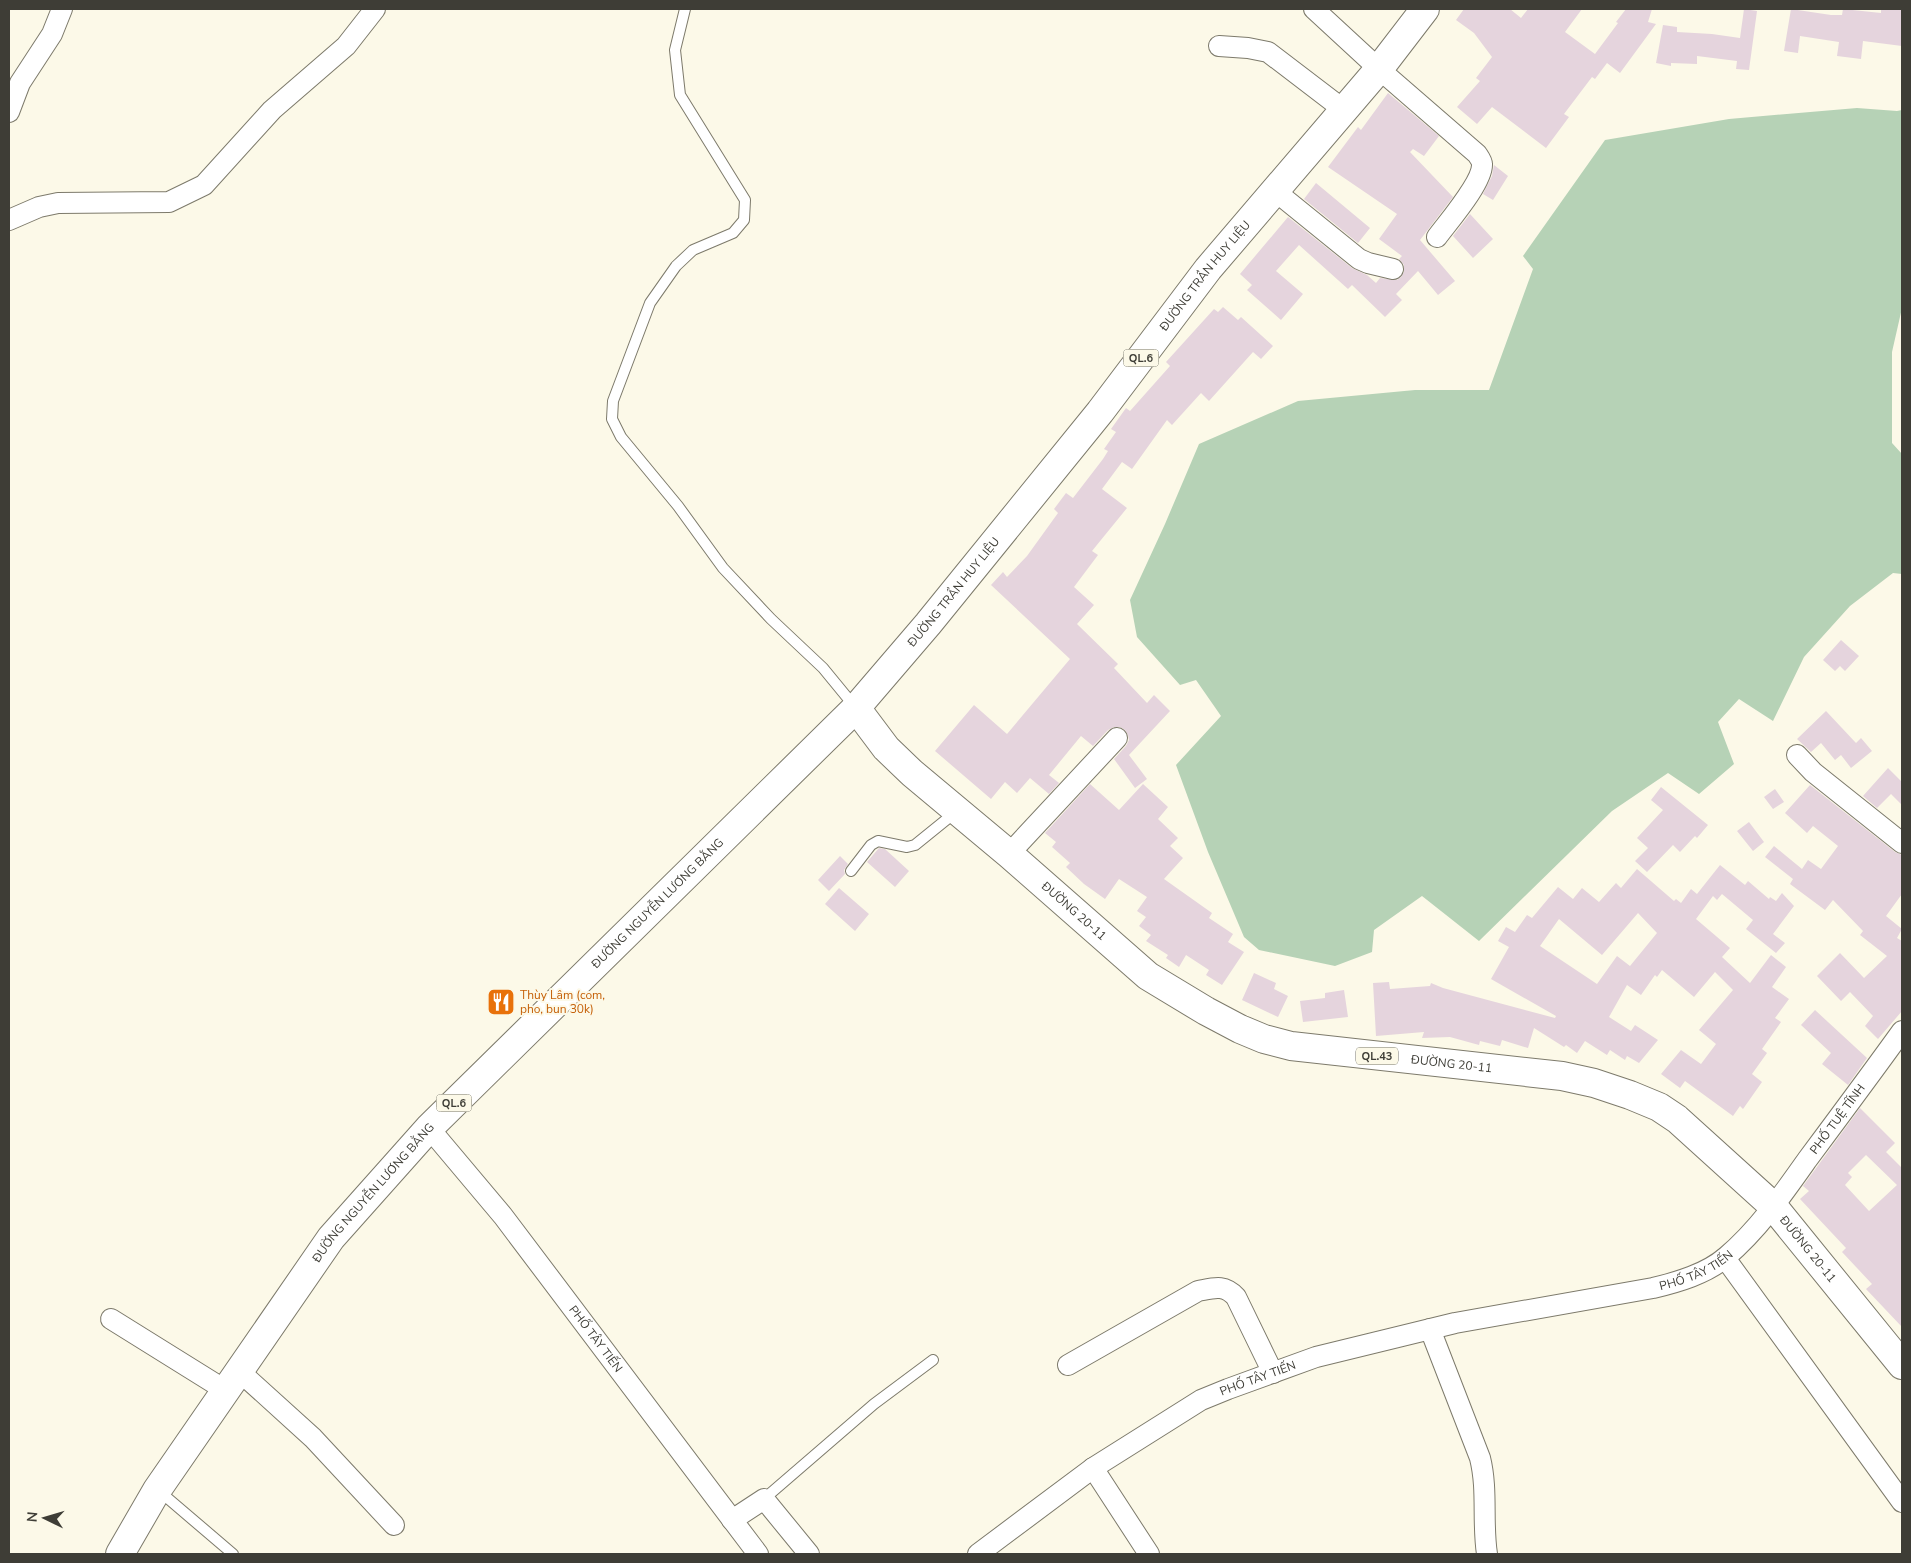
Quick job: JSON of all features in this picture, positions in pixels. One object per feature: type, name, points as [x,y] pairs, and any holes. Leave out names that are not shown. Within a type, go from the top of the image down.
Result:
[{"type":"highway","name":"ĐƯỜNG TRẦN HUY LIỆU","points":[[856,708],[928,624],[1100,412],[1208,269],[1379,69],[1425,9]]},
{"type":"highway","name":"ĐƯỜNG 20-11","points":[[856,708],[886,748],[912,773],[958,810],[1148,976],[1240,1029],[1264,1039],[1291,1046],[1543,1074],[1594,1083],[1659,1107],[1677,1119],[1773,1206],[1902,1365]]},
{"type":"highway","name":"ĐƯỜNG NGUYỄN LƯƠNG BẰNG","points":[[120,1554],[157,1490],[331,1238],[429,1128],[856,708]]},
{"type":"street","points":[[9,112],[20,83],[52,34],[62,9]]},
{"type":"street","points":[[9,220],[39,207],[58,203],[168,202],[204,185],[272,110],[346,46],[375,9]]},
{"type":"street","points":[[1314,9],[1379,69],[1459,136],[1477,154],[1482,164],[1480,175],[1468,196],[1436,237]]},
{"type":"street","points":[[1219,46],[1248,48],[1268,52],[1344,110]]},
{"type":"street","points":[[1275,192],[1359,258],[1368,263],[1393,269]]},
{"type":"street","points":[[1009,854],[1117,738]]},
{"type":"street","points":[[1797,755],[1813,772],[1902,843]]},
{"type":"street","name":"PHỐ TUỆ TĨNH","points":[[1773,1206],[1902,1031]]},
{"type":"street","name":"PHỐ TÂY TIẾN","points":[[429,1128],[502,1216],[758,1554]]},
{"type":"street","name":"PHỐ TÂY TIẾN","points":[[978,1554],[1092,1468],[1201,1400],[1316,1357],[1455,1323],[1646,1290],[1679,1281],[1702,1272],[1725,1258],[1746,1238],[1773,1206]]},
{"type":"street","points":[[1725,1258],[1902,1502]]},
{"type":"street","points":[[1068,1365],[1198,1291],[1216,1288],[1228,1289],[1236,1297],[1273,1373]]},
{"type":"street","points":[[111,1319],[232,1380],[313,1438],[394,1525]]},
{"type":"street","points":[[1430,1329],[1480,1458],[1484,1475],[1487,1554]]},
{"type":"street","points":[[1092,1468],[1149,1554]]},
{"type":"street","points":[[732,1520],[764,1499],[808,1554]]},
{"type":"lane","points":[[685,9],[674,50],[680,95],[744,200],[744,220],[733,233],[693,250],[676,266],[650,303],[613,401],[612,419],[621,437],[678,506],[723,568],[823,668],[856,708]]},
{"type":"lane","points":[[851,871],[871,845],[878,841],[907,847],[915,845],[958,810]]},
{"type":"lane","points":[[764,1499],[874,1404],[933,1360]]},
{"type":"lane","points":[[157,1490],[233,1554]]},
{"type":"green space","points":[[1857,108],[1902,110],[1902,308],[1892,352],[1892,443],[1902,454],[1902,574],[1893,573],[1850,606],[1804,657],[1773,721],[1739,699],[1718,722],[1734,764],[1699,794],[1668,773],[1612,811],[1479,941],[1422,896],[1374,930],[1372,952],[1335,966],[1259,950],[1244,937],[1208,852],[1176,765],[1221,716],[1196,680],[1180,685],[1137,637],[1130,600],[1199,444],[1298,401],[1415,390],[1489,390],[1533,269],[1523,256],[1605,140],[1729,119]]},
{"type":"building","points":[[1464,9],[1510,9],[1521,18],[1528,9],[1582,9],[1565,32],[1595,54],[1626,9],[1652,9],[1648,22],[1656,24],[1620,73],[1607,63],[1595,79],[1592,77],[1564,114],[1569,117],[1546,148],[1492,107],[1477,124],[1457,107],[1480,81],[1476,78],[1492,57],[1474,33],[1456,20]]},
{"type":"building","points":[[1744,9],[1757,11],[1749,70],[1736,69],[1737,61],[1697,56],[1697,64],[1671,63],[1671,66],[1656,63],[1663,25],[1677,27],[1677,32],[1740,38]]},
{"type":"building","points":[[1791,9],[1842,15],[1843,9],[1881,13],[1881,9],[1902,9],[1902,46],[1863,41],[1861,59],[1837,56],[1839,42],[1800,36],[1798,53],[1784,51]]},
{"type":"building","points":[[1388,93],[1439,136],[1424,156],[1413,149],[1410,152],[1453,197],[1420,240],[1455,281],[1438,295],[1418,271],[1396,294],[1402,300],[1385,317],[1352,285],[1348,289],[1299,245],[1276,271],[1303,294],[1281,320],[1247,290],[1252,285],[1240,274],[1288,217],[1352,268],[1367,275],[1376,283],[1380,278],[1397,280],[1404,272],[1404,265],[1399,259],[1402,256],[1379,239],[1397,214],[1328,167],[1358,127],[1361,130]]},
{"type":"building","points":[[1494,165],[1508,176],[1493,200],[1483,194],[1492,176]]},
{"type":"building","points":[[1316,183],[1370,228],[1358,243],[1304,199]]},
{"type":"building","points":[[1470,214],[1493,239],[1473,258],[1453,236]]},
{"type":"building","points":[[1223,307],[1238,320],[1241,317],[1273,346],[1261,359],[1253,352],[1209,401],[1201,393],[1172,425],[1167,420],[1132,469],[1122,462],[1102,489],[1127,508],[1092,551],[1098,555],[1074,587],[1094,605],[1077,624],[1118,664],[1114,668],[1147,703],[1154,695],[1170,711],[1129,755],[1147,779],[1135,788],[1114,759],[1129,740],[1125,730],[1120,727],[1114,727],[1108,730],[1093,746],[1081,736],[1049,775],[1059,783],[1049,794],[1030,778],[1017,793],[1005,782],[991,799],[935,751],[974,705],[1007,734],[1070,659],[991,585],[1003,572],[1007,577],[1027,556],[1058,513],[1054,509],[1066,493],[1073,498],[1103,459],[1108,451],[1104,449],[1116,432],[1111,429],[1126,408],[1130,411],[1170,366],[1166,362],[1214,309],[1218,312]]},
{"type":"building","points":[[1841,640],[1859,656],[1845,671],[1840,666],[1835,671],[1823,660]]},
{"type":"building","points":[[1826,711],[1856,743],[1861,738],[1872,751],[1851,768],[1841,755],[1835,760],[1821,743],[1811,752],[1797,739]]},
{"type":"building","points":[[1888,768],[1902,782],[1902,805],[1891,794],[1877,808],[1863,796]]},
{"type":"building","points":[[1090,784],[1119,810],[1143,784],[1168,807],[1158,819],[1178,838],[1170,846],[1183,858],[1164,879],[1212,913],[1209,918],[1233,934],[1228,942],[1244,952],[1222,985],[1206,975],[1209,970],[1186,955],[1179,967],[1166,958],[1168,955],[1146,941],[1151,935],[1139,926],[1146,917],[1137,911],[1147,897],[1119,879],[1105,899],[1084,884],[1066,867],[1070,863],[1052,847],[1056,842],[1045,833]]},
{"type":"building","points":[[1810,785],[1895,852],[1902,855],[1902,894],[1886,916],[1902,929],[1897,938],[1902,941],[1902,1011],[1878,1039],[1865,1026],[1873,1016],[1850,992],[1841,1001],[1817,976],[1840,953],[1864,978],[1887,956],[1860,935],[1863,931],[1833,900],[1825,910],[1790,884],[1793,879],[1765,857],[1774,846],[1802,869],[1808,860],[1821,869],[1838,846],[1813,826],[1807,833],[1785,813]]},
{"type":"building","points":[[1661,787],[1708,825],[1697,838],[1695,836],[1680,852],[1673,845],[1647,872],[1635,861],[1648,848],[1637,838],[1663,810],[1651,800]]},
{"type":"building","points":[[1775,789],[1784,802],[1773,809],[1764,797]]},
{"type":"building","points":[[1749,822],[1764,842],[1753,851],[1737,831]]},
{"type":"building","points":[[879,848],[885,849],[909,871],[895,887],[867,862]]},
{"type":"building","points":[[840,856],[848,864],[844,870],[845,874],[829,891],[818,880]]},
{"type":"building","points":[[1720,865],[1745,885],[1748,881],[1769,899],[1770,897],[1776,901],[1782,893],[1794,906],[1773,934],[1785,943],[1776,953],[1746,929],[1753,920],[1722,894],[1717,900],[1713,896],[1696,919],[1730,948],[1722,957],[1750,983],[1771,955],[1786,967],[1772,987],[1789,999],[1775,1018],[1781,1022],[1762,1049],[1767,1053],[1752,1074],[1762,1082],[1743,1109],[1740,1106],[1733,1116],[1685,1081],[1680,1088],[1661,1074],[1681,1050],[1701,1064],[1716,1044],[1699,1030],[1733,990],[1715,972],[1694,997],[1662,970],[1657,977],[1655,975],[1641,995],[1627,985],[1609,1017],[1631,1031],[1635,1025],[1658,1040],[1639,1063],[1627,1056],[1625,1060],[1610,1050],[1607,1055],[1585,1041],[1577,1053],[1534,1028],[1528,1048],[1502,1040],[1500,1046],[1480,1041],[1479,1045],[1450,1037],[1422,1038],[1424,1032],[1376,1036],[1373,983],[1389,982],[1390,989],[1430,986],[1431,983],[1443,988],[1555,1018],[1556,1016],[1491,979],[1509,947],[1498,941],[1506,927],[1515,932],[1527,915],[1532,918],[1558,887],[1573,899],[1582,888],[1599,902],[1616,883],[1621,888],[1637,869],[1674,901],[1676,899],[1681,903],[1691,889],[1697,894]],"holes":[[[1638,913],[1657,933],[1630,966],[1617,956],[1597,984],[1540,946],[1559,919],[1602,955]]]},
{"type":"building","points":[[839,888],[869,914],[855,931],[825,904]]},
{"type":"building","points":[[1254,973],[1276,983],[1274,989],[1288,996],[1278,1017],[1242,1000]]},
{"type":"building","points":[[1344,990],[1348,1017],[1303,1022],[1300,1001],[1325,998],[1325,993]]},
{"type":"building","points":[[1815,1010],[1867,1058],[1848,1085],[1822,1064],[1831,1053],[1801,1025]]},
{"type":"building","points":[[1860,1108],[1895,1143],[1886,1152],[1902,1168],[1902,1327],[1866,1289],[1872,1284],[1842,1252],[1846,1248],[1800,1199],[1809,1191],[1803,1186]],"holes":[[[1866,1155],[1897,1185],[1869,1211],[1845,1185],[1852,1177],[1848,1173]]]},
{"type":"place","name":"Thùy Lâm (com, pho, bun 30k)","points":[[501,1002]]}]
